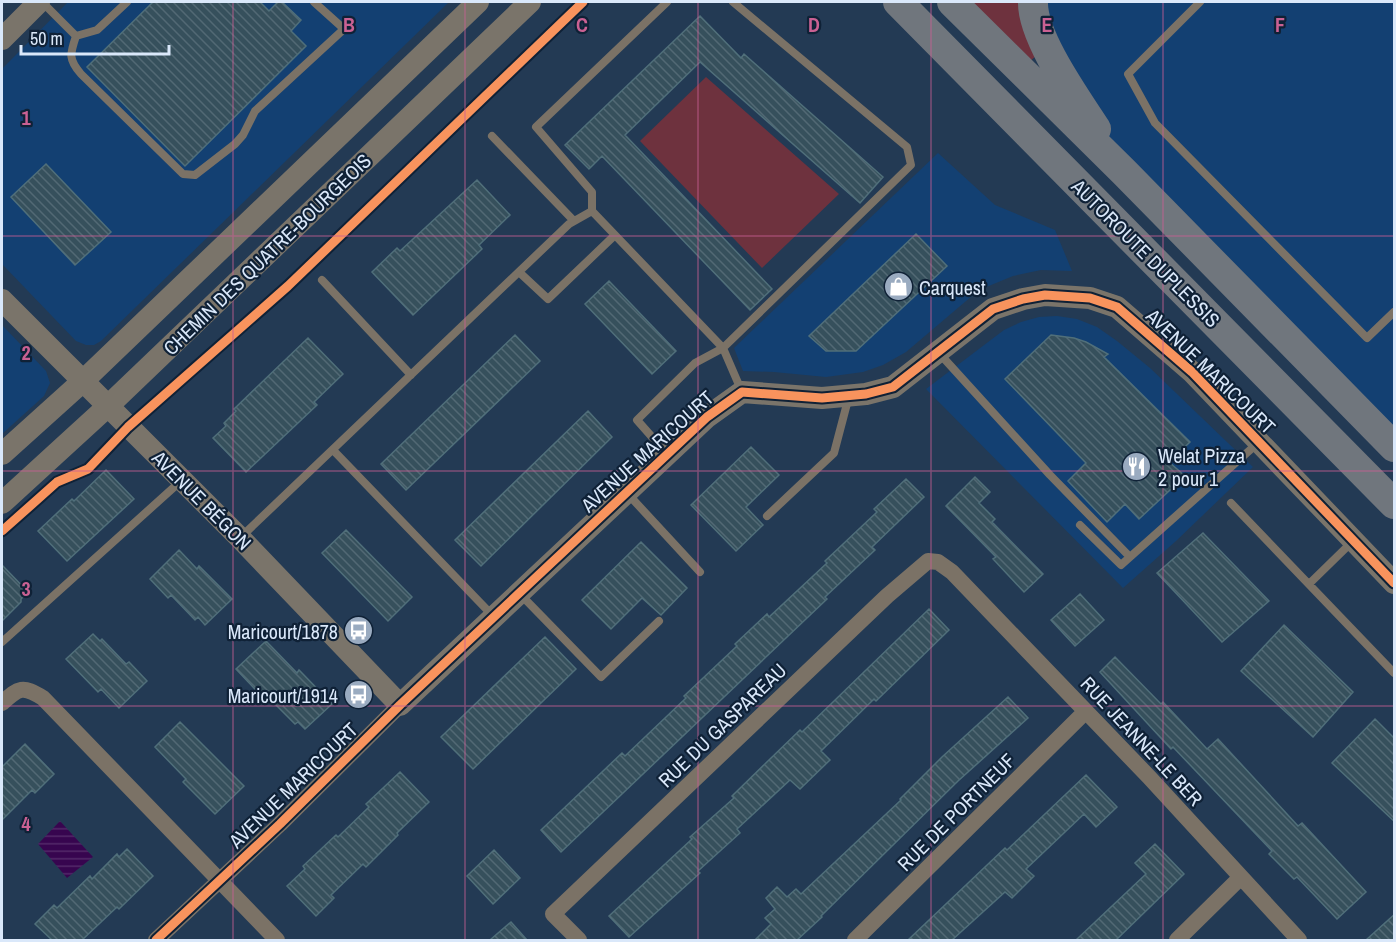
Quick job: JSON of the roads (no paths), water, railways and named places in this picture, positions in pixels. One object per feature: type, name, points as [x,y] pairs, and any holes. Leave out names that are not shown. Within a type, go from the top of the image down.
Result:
[{"type":"highway","name":"AUTOROUTE DUPLESSIS","points":[[898,2],[1395,504]]},
{"type":"highway","name":"AUTOROUTE DUPLESSIS","points":[[952,2],[1124,172],[1395,447]]},
{"type":"highway","points":[[1033,2],[1033,12],[1045,45],[1124,172]]},
{"type":"street","points":[[2,39],[40,2]]},
{"type":"street","name":"CHEMIN DES QUATRE-BOURGEOIS","points":[[2,454],[83,381],[478,2]]},
{"type":"street","name":"CHEMIN DES QUATRE-BOURGEOIS","points":[[2,503],[107,407],[531,2]]},
{"type":"street","name":"AVENUE MARICOURT","points":[[156,940],[220,881],[400,705],[707,417],[742,392],[822,398],[866,394],[893,387],[993,309],[1023,299],[1046,295],[1089,298],[1117,307],[1192,372],[1395,583]]},
{"type":"street","name":"AVENUE BÉGON","points":[[2,300],[240,538],[400,705]]},
{"type":"street","name":"RUE DU GASPAREAU","points":[[579,940],[554,914],[920,566],[928,561],[938,562],[952,572]]},
{"type":"street","name":"RUE JEANNE-LE BER","points":[[952,572],[1149,777],[1299,940]]},
{"type":"street","points":[[2,703],[17,690],[29,690],[43,698],[276,940]]},
{"type":"street","name":"RUE DE PORTNEUF","points":[[855,940],[1085,712]]},
{"type":"street","points":[[1177,940],[1240,878]]},
{"type":"lane","points":[[40,2],[76,36]]},
{"type":"lane","points":[[76,36],[97,30],[128,2]]},
{"type":"lane","points":[[667,2],[536,127],[592,192],[592,211],[723,348],[742,392]]},
{"type":"lane","points":[[667,454],[637,420],[695,363],[723,348],[911,165],[907,147],[733,2]]},
{"type":"lane","points":[[1200,2],[1128,74],[1155,123],[1367,338],[1395,312]]},
{"type":"lane","points":[[76,36],[70,53],[74,65],[81,74],[183,174],[195,175],[235,144],[243,135],[255,111],[344,29],[318,3]]},
{"type":"lane","points":[[492,136],[574,221]]},
{"type":"lane","points":[[240,538],[569,224],[592,211]]},
{"type":"lane","points":[[519,272],[548,299],[615,235]]},
{"type":"lane","points":[[322,280],[411,375]]},
{"type":"lane","points":[[939,352],[1050,475],[1130,557]]},
{"type":"lane","points":[[767,516],[834,453],[849,396]]},
{"type":"lane","points":[[1080,525],[1121,565],[1259,442]]},
{"type":"lane","points":[[333,450],[494,618]]},
{"type":"lane","points":[[2,642],[182,479]]},
{"type":"lane","points":[[626,493],[700,572]]},
{"type":"lane","points":[[1231,503],[1395,673]]},
{"type":"lane","points":[[1309,584],[1353,540]]},
{"type":"lane","points":[[520,594],[601,677],[659,621]]},
{"type":"place","name":"Carquest","points":[[898,287]]},
{"type":"place","name":"Welat Pizza 2 pour 1","points":[[1137,467]]},
{"type":"place","name":"Maricourt/1878","points":[[359,631]]},
{"type":"place","name":"Maricourt/1914","points":[[359,695]]}]
